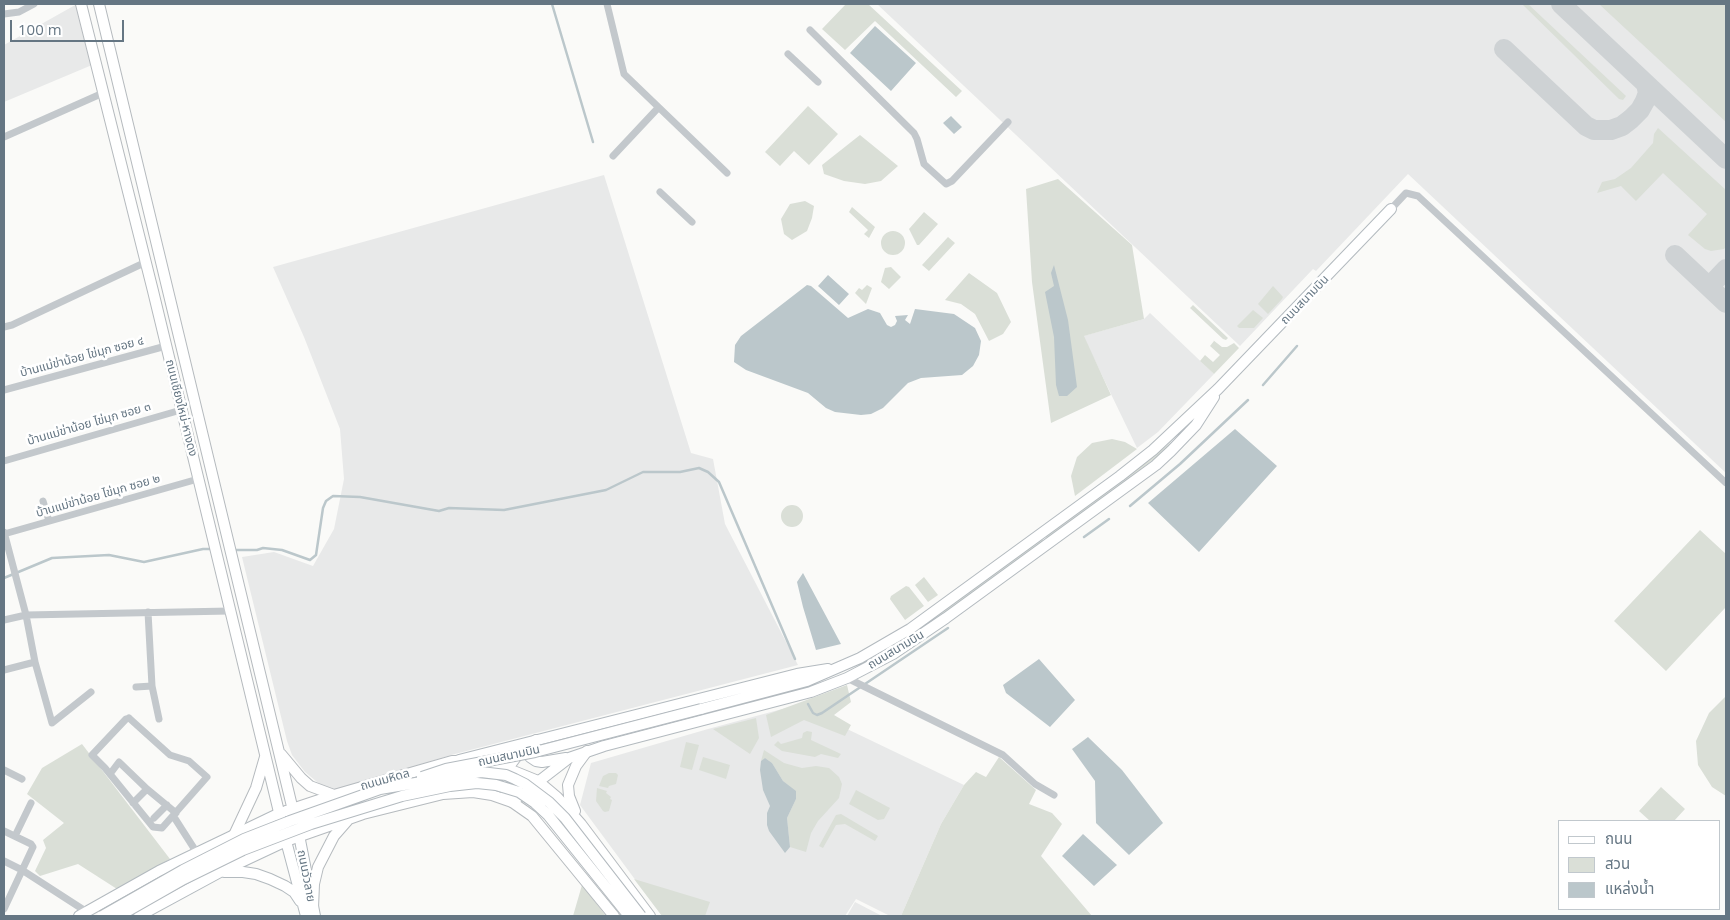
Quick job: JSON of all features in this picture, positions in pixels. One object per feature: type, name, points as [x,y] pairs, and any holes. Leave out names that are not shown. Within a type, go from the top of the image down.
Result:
[{"type":"main road","name":"ถนนเชียงใหม่-หางดง","points":[[81,4],[146,262],[280,814]]},
{"type":"main road","name":"ถนนเชียงใหม่-หางดง","points":[[99,4],[292,809]]},
{"type":"main road","name":"ถนนสนามบิน","points":[[380,790],[446,769],[535,752],[800,684],[882,647],[910,629],[1120,476],[1166,439],[1218,389],[1390,210]]},
{"type":"main road","points":[[153,291],[168,287]]},
{"type":"main road","name":"ถนนสนามบิน","points":[[510,802],[569,758],[587,751],[811,692],[847,678],[912,642],[1156,464],[1196,425],[1206,412],[1218,389]]},
{"type":"main road","name":"ถนนสนามบิน","points":[[452,761],[803,673],[839,667]]},
{"type":"main road","points":[[533,742],[529,753],[530,757],[536,762],[569,758]]},
{"type":"main road","points":[[510,802],[505,788],[508,768],[520,752],[533,742]]},
{"type":"main road","points":[[278,749],[301,778],[310,786],[334,795]]},
{"type":"main road","points":[[581,824],[572,805],[568,785],[576,766],[587,751]]},
{"type":"main road","points":[[234,835],[256,788],[265,755]]},
{"type":"main road","name":"ถนนมหิดล","points":[[83,914],[159,871],[292,809],[452,761],[470,761],[508,768],[538,781],[557,797],[581,824],[650,916]]},
{"type":"main road","name":"ถนนมหิดล","points":[[102,916],[183,870],[244,839],[290,821],[380,790],[481,772],[506,775],[515,779],[533,790],[557,810],[641,916]]},
{"type":"main road","name":"ถนนมหิดล","points":[[119,916],[184,879],[243,850],[311,824],[402,796],[450,786],[477,783],[496,785],[519,792],[535,803],[548,815],[629,916]]},
{"type":"main road","points":[[140,916],[220,872],[299,836],[349,819],[443,794],[473,792],[492,795],[510,802],[532,816],[614,916]]},
{"type":"main road","name":"ถนนวัวลาย","points":[[292,809],[314,912]]},
{"type":"main road","name":"ถนนวัวลาย","points":[[280,814],[306,916]]},
{"type":"main road","points":[[314,912],[314,884],[318,867],[334,836],[349,819]]},
{"type":"main road","points":[[571,862],[571,854],[576,847],[589,842],[596,844]]},
{"type":"main road","points":[[159,871],[170,871],[177,878],[179,887],[173,897]]},
{"type":"main road","points":[[220,872],[244,872],[270,879],[294,892],[302,904]]},
{"type":"street","points":[[4,14],[19,12],[34,4]]},
{"type":"street","points":[[607,4],[624,74],[727,173]]},
{"type":"street","points":[[810,30],[914,133],[924,164],[946,184],[952,181],[1008,122]]},
{"type":"street","points":[[788,54],[818,82]]},
{"type":"street","points":[[4,137],[103,93]]},
{"type":"street","points":[[613,156],[658,108]]},
{"type":"street","points":[[660,192],[692,222]]},
{"type":"street","points":[[1390,210],[1406,192],[1418,196],[1726,483]]},
{"type":"street","points":[[4,327],[12,325],[146,262]]},
{"type":"street","name":"บ้านแม่ข่าน้อย ไข่มุก ซอย ๔","points":[[4,390],[166,346]]},
{"type":"street","name":"บ้านแม่ข่าน้อย ไข่มุก ซอย ๓","points":[[4,461],[182,410]]},
{"type":"street","name":"บ้านแม่ข่าน้อย ไข่มุก ซอย ๒","points":[[4,533],[198,480]]},
{"type":"street","points":[[43,501],[50,521]]},
{"type":"street","points":[[4,533],[26,615],[35,662],[52,723],[90,692]]},
{"type":"street","points":[[4,620],[26,615],[230,611]]},
{"type":"street","points":[[148,612],[152,686],[159,719]]},
{"type":"street","points":[[4,670],[35,662]]},
{"type":"street","points":[[847,678],[1003,755],[1035,784],[1054,795]]},
{"type":"street","points":[[136,687],[152,686]]},
{"type":"street","points":[[129,718],[170,755],[189,761],[208,777],[162,828],[153,827],[133,803],[92,755],[129,718]]},
{"type":"street","points":[[110,774],[120,762],[147,789],[167,805],[197,853]]},
{"type":"street","points":[[4,770],[22,779]]},
{"type":"street","points":[[133,803],[147,789]]},
{"type":"street","points":[[15,836],[31,803]]},
{"type":"street","points":[[154,818],[167,805]]},
{"type":"street","points":[[4,830],[32,844],[33,847],[4,909]]},
{"type":"street","points":[[4,861],[22,870],[83,914]]},
{"type":"shaded area","points":[[77,4],[92,65],[4,102],[4,45]]},
{"type":"shaded area","points":[[877,4],[1726,4],[1726,473],[1408,174],[1316,271],[1313,269],[1240,346]]},
{"type":"shaded area","points":[[604,175],[691,453],[713,459],[725,524],[798,665],[451,755],[336,791],[322,786],[305,772],[292,755],[287,741],[242,557],[274,552],[313,566],[334,529],[344,479],[340,429],[304,337],[273,267]]},
{"type":"shaded area","points":[[1150,313],[1214,374],[1158,432],[1137,448],[1083,336],[1144,319]]},
{"type":"shaded area","points":[[797,705],[964,785],[941,824],[901,916],[890,916],[856,899],[845,916],[662,916],[580,805],[591,763]]},
{"type":"shaded area","points":[[855,902],[882,916],[847,916]]},
{"type":"green space","points":[[846,4],[868,4],[962,91],[956,97],[875,21],[845,50],[822,29]]},
{"type":"green space","points":[[1522,4],[1528,4],[1626,96],[1623,100],[1619,99]]},
{"type":"green space","points":[[1599,4],[1726,4],[1726,122]]},
{"type":"green space","points":[[808,106],[838,134],[809,165],[794,151],[780,166],[765,152]]},
{"type":"green space","points":[[1658,128],[1726,190],[1726,247],[1724,249],[1711,251],[1705,249],[1688,235],[1707,214],[1663,173],[1636,201],[1621,186],[1597,193],[1602,182],[1615,179],[1631,168],[1653,143],[1654,134]]},
{"type":"green space","points":[[860,135],[898,166],[881,181],[865,184],[844,181],[824,174],[822,165]]},
{"type":"green space","points":[[1058,179],[1132,245],[1144,319],[1084,336],[1111,395],[1051,423],[1032,282],[1026,189]]},
{"type":"green space","points":[[805,201],[814,206],[812,218],[807,231],[792,240],[784,234],[781,219],[790,204]]},
{"type":"green space","points":[[852,207],[875,227],[869,238],[864,234],[868,230],[849,212]]},
{"type":"green space","points":[[924,212],[938,224],[917,245],[909,229]]},
{"type":"green space","points":[[893,231],[902,234],[905,243],[902,252],[893,255],[884,252],[881,243],[884,234]]},
{"type":"green space","points":[[948,237],[955,243],[929,271],[922,265]]},
{"type":"green space","points":[[891,267],[901,277],[889,289],[881,282],[885,268]]},
{"type":"green space","points":[[969,273],[997,293],[1011,322],[1003,334],[989,341],[975,314],[961,304],[945,300]]},
{"type":"green space","points":[[867,285],[872,288],[866,304],[855,293],[859,288],[862,290]]},
{"type":"green space","points":[[1273,286],[1283,297],[1268,314],[1258,304]]},
{"type":"green space","points":[[1193,305],[1228,338],[1226,340],[1190,308]]},
{"type":"green space","points":[[1253,310],[1263,318],[1254,328],[1239,328],[1237,326]]},
{"type":"green space","points":[[1213,340],[1222,347],[1227,347],[1234,343],[1239,348],[1214,374],[1200,361],[1205,355],[1213,362],[1220,355],[1210,346]]},
{"type":"green space","points":[[1177,438],[1162,453],[1048,540],[1045,536]]},
{"type":"green space","points":[[1112,439],[1125,442],[1137,449],[1075,496],[1071,476],[1077,457],[1092,443]]},
{"type":"green space","points":[[792,505],[800,508],[803,516],[800,524],[792,527],[784,524],[781,516],[784,508]]},
{"type":"green space","points":[[1700,530],[1726,554],[1726,607],[1666,671],[1614,621]]},
{"type":"green space","points":[[1042,539],[1044,542],[927,624],[927,621]]},
{"type":"green space","points":[[924,577],[938,595],[928,602],[915,585]]},
{"type":"green space","points":[[906,586],[909,587],[924,606],[905,620],[890,599],[891,596]]},
{"type":"green space","points":[[847,685],[851,702],[834,715],[851,725],[845,736],[804,720],[771,737],[766,715]]},
{"type":"green space","points":[[1726,696],[1726,796],[1712,787],[1698,765],[1696,741],[1709,713]]},
{"type":"green space","points":[[756,718],[759,738],[750,754],[713,729]]},
{"type":"green space","points":[[807,731],[812,732],[811,740],[841,754],[838,758],[821,754],[815,757],[782,751],[774,745],[778,741],[781,744],[802,738],[803,733]]},
{"type":"green space","points":[[686,742],[699,745],[692,770],[680,767]]},
{"type":"green space","points":[[82,744],[170,859],[117,889],[78,864],[40,876],[35,871],[46,848],[43,840],[64,823],[27,794],[42,768]]},
{"type":"green space","points":[[764,750],[784,763],[802,768],[816,766],[829,768],[839,777],[842,784],[839,798],[818,821],[811,833],[806,852],[790,847],[787,818],[796,799],[795,791],[783,781],[772,763],[765,758],[761,761]]},
{"type":"green space","points":[[703,757],[730,765],[726,779],[699,770]]},
{"type":"green space","points":[[999,757],[1036,790],[1029,804],[1052,813],[1062,824],[1041,856],[1092,916],[901,916],[941,824],[964,785],[976,772],[986,777]]},
{"type":"green space","points":[[609,773],[616,773],[618,775],[616,784],[608,788],[599,786],[603,776]]},
{"type":"green space","points":[[1661,787],[1685,809],[1675,820],[1649,820],[1639,811]]},
{"type":"green space","points":[[597,788],[607,791],[606,793],[611,797],[609,811],[603,811],[596,801]]},
{"type":"green space","points":[[856,790],[890,808],[884,819],[878,820],[849,804]]},
{"type":"green space","points":[[841,814],[878,836],[875,841],[845,824],[836,825],[823,848],[819,846],[836,815]]},
{"type":"green space","points":[[634,879],[710,902],[705,916],[662,916]]},
{"type":"green space","points":[[582,885],[606,916],[573,916]]},
{"type":"water","points":[[875,26],[916,63],[891,91],[850,53]]},
{"type":"water","points":[[951,116],[962,127],[954,134],[943,123]]},
{"type":"water","points":[[1054,265],[1068,320],[1077,387],[1067,396],[1059,396],[1056,385],[1054,337],[1045,292],[1054,286],[1051,273]]},
{"type":"water","points":[[828,275],[849,294],[839,305],[818,286]]},
{"type":"water","points":[[807,285],[811,286],[848,318],[868,309],[880,313],[887,325],[891,327],[897,321],[895,316],[908,315],[905,320],[910,324],[915,309],[954,314],[975,328],[981,341],[979,355],[973,366],[962,375],[921,378],[908,383],[883,408],[871,414],[861,415],[835,412],[826,408],[808,393],[746,370],[734,362],[735,345],[741,336]]},
{"type":"water","points":[[1235,429],[1277,466],[1199,552],[1148,503]]},
{"type":"water","points":[[803,573],[841,644],[816,650],[797,582]]},
{"type":"water","points":[[1039,659],[1075,700],[1050,727],[1006,693],[1003,685]]},
{"type":"water","points":[[1088,737],[1122,770],[1163,823],[1129,855],[1096,823],[1095,781],[1072,749]]},
{"type":"water","points":[[765,758],[772,763],[783,781],[796,791],[796,799],[787,818],[790,847],[785,853],[769,831],[767,825],[767,813],[770,806],[763,790],[760,770],[761,761]]},
{"type":"water","points":[[1083,834],[1117,865],[1094,886],[1062,856]]},
{"type":"waterway","points":[[552,4],[593,142]]},
{"type":"waterway","points":[[1263,385],[1297,346]]},
{"type":"waterway","points":[[1130,506],[1180,464],[1248,400]]},
{"type":"waterway","points":[[233,550],[257,550],[263,548],[282,550],[310,560],[316,555],[323,508],[326,501],[333,496],[360,497],[439,511],[449,508],[504,510],[606,490],[643,472],[680,472],[699,468],[708,472],[719,482],[795,659]]},
{"type":"waterway","points":[[1084,537],[1109,519]]},
{"type":"waterway","points":[[4,578],[52,558],[109,555],[144,562],[203,549],[213,549]]},
{"type":"waterway","points":[[808,704],[813,713],[817,715],[822,713],[948,628]]},
{"type":"taxiway","points":[[1561,4],[1726,159]]},
{"type":"taxiway","points":[[1504,49],[1586,126],[1594,130],[1611,130],[1622,126],[1631,119],[1640,110],[1645,101],[1648,93],[1646,84]]},
{"type":"taxiway","points":[[1675,255],[1726,303]]},
{"type":"taxiway","points":[[1709,287],[1726,269]]}]
